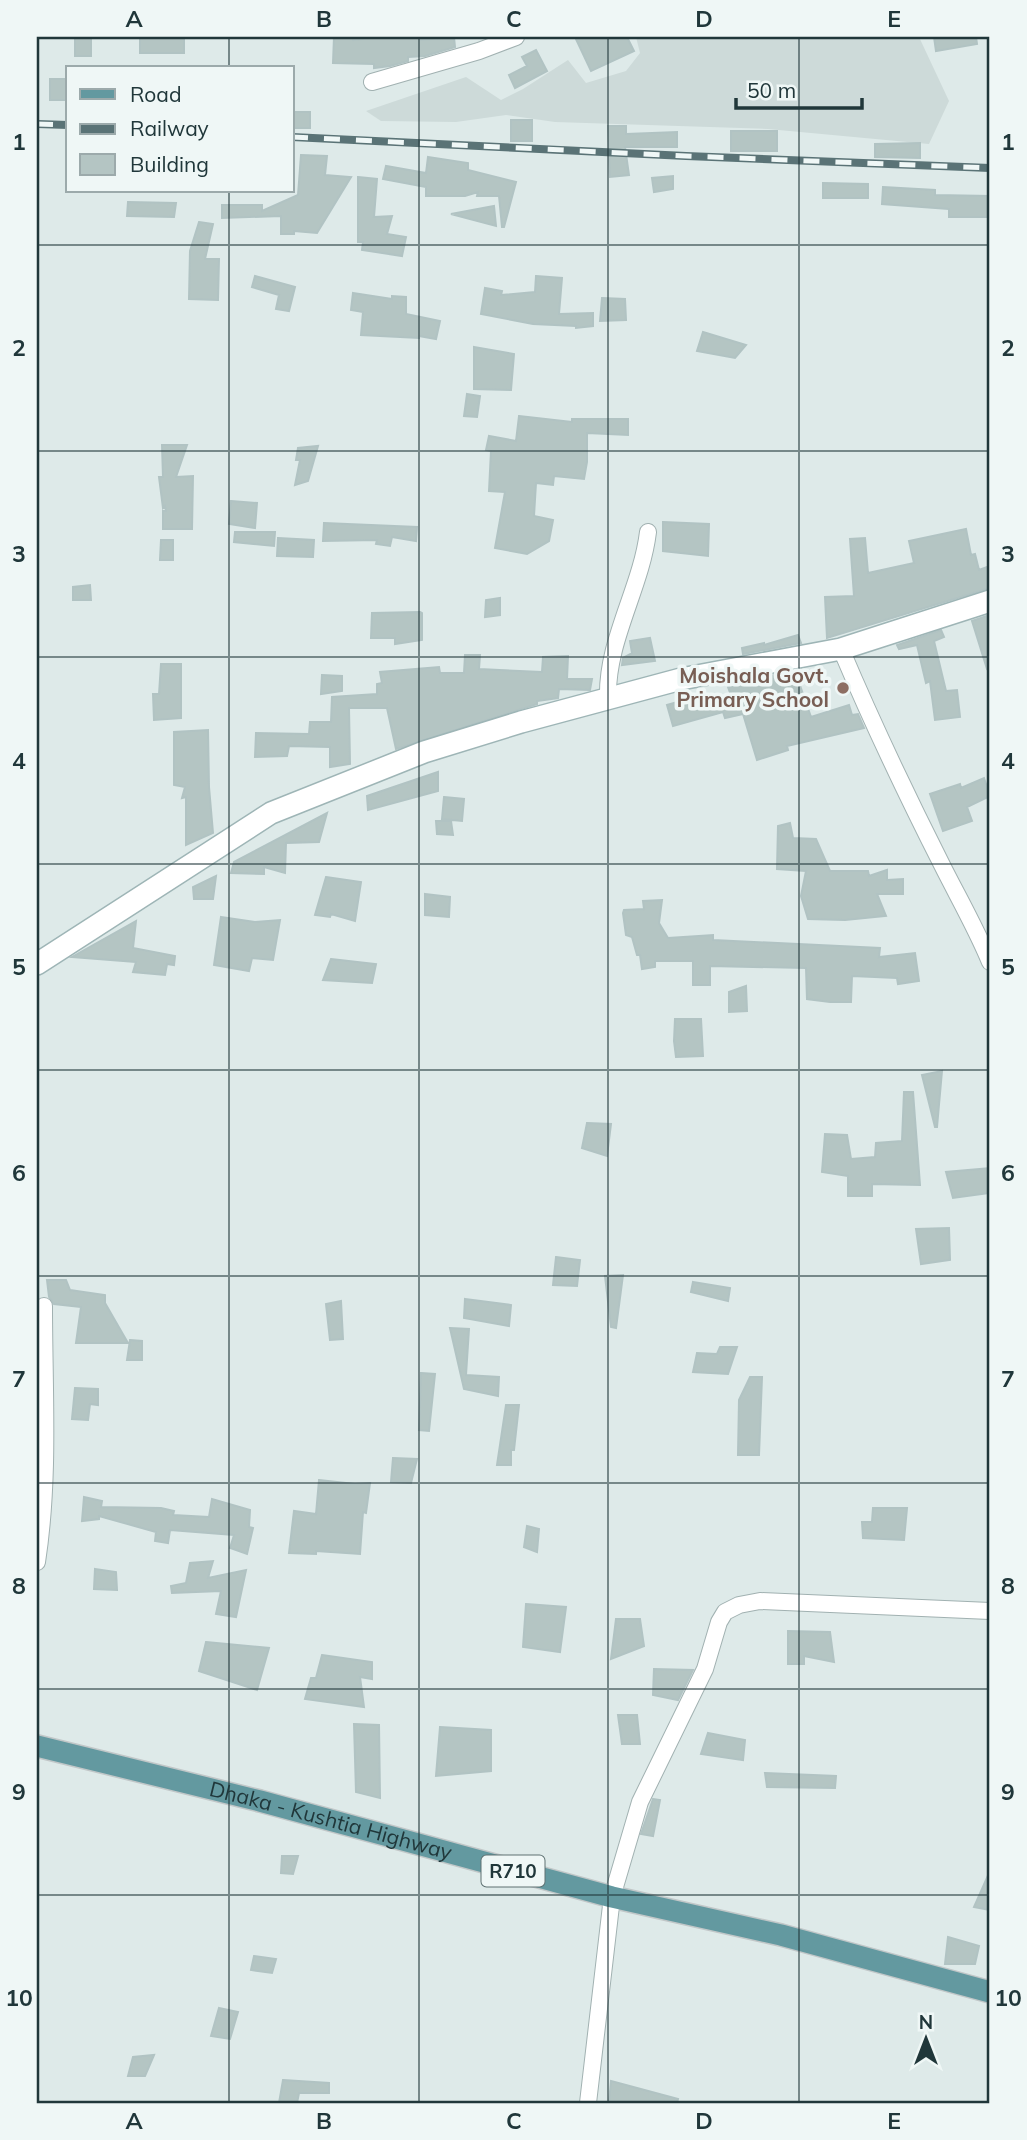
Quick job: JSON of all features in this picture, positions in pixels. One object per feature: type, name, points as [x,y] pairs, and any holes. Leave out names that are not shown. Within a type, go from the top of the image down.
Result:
[{"type":"main road","name":"Dhaka - Kushtia Highway","points":[[37,1746],[260,1801],[612,1897],[781,1935],[990,1992]]},
{"type":"street","points":[[372,82],[479,51],[516,37]]},
{"type":"street","points":[[608,699],[611,660],[641,567],[648,532]]},
{"type":"street","points":[[37,964],[271,813],[424,752],[521,722],[681,680],[841,649],[990,601]]},
{"type":"street","points":[[841,649],[872,722],[990,962]]},
{"type":"street","points":[[37,1562],[43,1523],[44,1306]]},
{"type":"street","points":[[588,2103],[612,1897],[640,1802],[705,1669],[719,1622],[725,1612],[739,1605],[760,1601],[990,1611]]},
{"type":"shaded area","points":[[636,37],[919,37],[949,101],[929,144],[768,129],[555,122],[506,115],[456,122],[381,121],[366,111],[466,77],[501,100],[568,60],[586,83],[626,71],[640,53]]},
{"type":"building","points":[[75,37],[91,37],[91,56],[75,56]]},
{"type":"building","points":[[140,37],[184,37],[184,53],[140,53]]},
{"type":"building","points":[[334,37],[353,37],[353,40],[421,37],[421,40],[454,37],[455,47],[425,56],[408,57],[408,61],[374,68],[374,64],[333,63]]},
{"type":"building","points":[[575,37],[627,37],[634,51],[591,71]]},
{"type":"building","points":[[934,37],[976,37],[977,44],[936,51]]},
{"type":"building","points":[[536,50],[547,71],[515,88],[509,75],[527,66],[522,57]]},
{"type":"building","points":[[50,79],[66,79],[66,100],[50,100]]},
{"type":"building","points":[[294,112],[310,112],[310,128],[294,128]]},
{"type":"building","points":[[511,120],[532,120],[532,141],[511,141]]},
{"type":"building","points":[[608,126],[626,126],[626,134],[677,132],[677,147],[625,147],[629,175],[610,177]]},
{"type":"building","points":[[731,131],[777,131],[777,151],[731,151]]},
{"type":"building","points":[[920,143],[920,158],[875,157],[875,144]]},
{"type":"building","points":[[301,155],[327,156],[325,175],[351,177],[317,233],[294,231],[294,234],[281,234],[281,216],[222,218],[222,205],[262,205],[262,211],[298,195]]},
{"type":"building","points":[[428,157],[468,163],[468,170],[516,182],[504,227],[499,196],[477,196],[478,192],[465,196],[426,196],[426,187],[383,179],[386,166],[426,173]]},
{"type":"building","points":[[673,176],[673,189],[654,192],[652,178]]},
{"type":"building","points":[[358,177],[377,179],[374,217],[392,216],[387,234],[406,237],[402,256],[362,250],[363,242],[358,242]]},
{"type":"building","points":[[823,183],[868,184],[868,198],[823,198]]},
{"type":"building","points":[[883,187],[935,190],[935,195],[990,196],[990,217],[949,217],[949,209],[882,204]]},
{"type":"building","points":[[128,202],[176,203],[174,217],[127,216]]},
{"type":"building","points":[[494,206],[496,226],[451,214]]},
{"type":"building","points":[[199,222],[213,224],[205,259],[219,259],[218,300],[189,299],[190,251]]},
{"type":"building","points":[[255,276],[295,287],[289,311],[276,309],[279,295],[252,287]]},
{"type":"building","points":[[536,276],[562,278],[559,314],[593,313],[593,326],[576,328],[533,324],[481,314],[485,288],[502,291],[501,295],[535,292]]},
{"type":"building","points":[[353,293],[392,299],[392,296],[406,297],[406,314],[440,321],[436,339],[361,335],[363,312],[351,310]]},
{"type":"building","points":[[602,298],[625,299],[626,320],[600,321]]},
{"type":"building","points":[[703,332],[746,345],[735,358],[697,351]]},
{"type":"building","points":[[474,347],[514,354],[511,390],[474,389]]},
{"type":"building","points":[[467,394],[480,396],[477,417],[464,416]]},
{"type":"building","points":[[519,416],[572,422],[572,419],[628,419],[628,435],[587,433],[584,479],[554,476],[553,485],[536,483],[534,516],[553,520],[549,541],[527,554],[495,548],[505,492],[489,491],[491,451],[486,450],[489,436],[516,441]]},
{"type":"building","points":[[162,445],[187,445],[176,477],[193,476],[192,529],[163,529],[163,511],[166,511],[165,506],[163,508],[159,477],[163,477]]},
{"type":"building","points":[[318,446],[308,481],[295,485],[300,460],[296,460],[298,448]]},
{"type":"building","points":[[231,501],[257,503],[255,528],[229,524]]},
{"type":"building","points":[[663,522],[709,524],[708,556],[663,551]]},
{"type":"building","points":[[324,523],[417,527],[416,541],[392,537],[390,546],[376,544],[377,540],[323,541]]},
{"type":"building","points":[[966,529],[971,555],[975,554],[979,570],[990,566],[990,588],[827,638],[825,597],[854,596],[850,539],[865,538],[868,573],[914,563],[909,541]]},
{"type":"building","points":[[235,532],[275,532],[274,546],[234,542]]},
{"type":"building","points":[[278,538],[314,540],[313,557],[277,556]]},
{"type":"building","points":[[161,540],[173,540],[173,560],[160,560]]},
{"type":"building","points":[[90,585],[91,600],[73,600],[73,587]]},
{"type":"building","points":[[500,598],[500,615],[485,617],[486,600]]},
{"type":"building","points":[[420,612],[422,640],[395,644],[395,638],[371,638],[372,613]]},
{"type":"building","points":[[990,615],[990,668],[987,669],[972,621]]},
{"type":"building","points":[[941,630],[944,637],[934,641],[946,691],[957,690],[960,717],[935,720],[930,681],[926,683],[917,645],[899,649],[897,645]]},
{"type":"building","points":[[798,635],[801,643],[743,654],[742,648]]},
{"type":"building","points":[[650,638],[655,661],[622,665],[623,658],[632,653],[630,641]]},
{"type":"building","points":[[465,655],[480,655],[479,669],[542,672],[543,657],[568,656],[567,679],[592,679],[590,690],[559,689],[558,698],[537,701],[537,704],[396,749],[387,708],[349,708],[350,764],[330,767],[330,747],[289,746],[287,756],[255,757],[256,733],[309,734],[310,722],[331,722],[332,697],[377,694],[377,684],[382,683],[380,672],[439,667],[440,673],[464,673]]},
{"type":"building","points":[[161,664],[181,664],[181,718],[154,720],[153,694],[159,694]]},
{"type":"building","points":[[795,671],[811,717],[849,705],[852,715],[858,714],[864,728],[787,746],[788,750],[757,760],[743,714],[725,718],[723,712],[673,726],[667,705],[695,697],[697,705],[732,698],[728,687]]},
{"type":"building","points":[[322,675],[342,676],[342,691],[321,694]]},
{"type":"building","points":[[208,730],[213,833],[186,845],[186,797],[182,798],[185,787],[174,785],[174,732]]},
{"type":"building","points":[[438,772],[438,791],[368,810],[367,796]]},
{"type":"building","points":[[984,778],[990,796],[967,807],[972,821],[943,831],[930,794],[960,784],[961,788]]},
{"type":"building","points":[[444,797],[464,799],[462,821],[442,819]]},
{"type":"building","points":[[327,813],[319,842],[286,843],[285,873],[264,867],[264,874],[231,873],[234,862]]},
{"type":"building","points":[[436,821],[451,821],[453,835],[437,834]]},
{"type":"building","points":[[790,823],[793,838],[816,839],[830,871],[868,871],[869,876],[887,870],[887,880],[903,879],[903,894],[877,894],[886,916],[845,920],[808,919],[801,896],[806,871],[777,869],[778,826]]},
{"type":"building","points":[[216,876],[213,899],[194,899],[193,887]]},
{"type":"building","points":[[326,877],[361,882],[355,921],[331,914],[330,917],[315,915]]},
{"type":"building","points":[[425,894],[450,897],[449,917],[425,915]]},
{"type":"building","points":[[662,900],[659,923],[668,938],[713,935],[713,940],[880,948],[879,957],[915,953],[919,981],[898,984],[897,978],[852,976],[851,1002],[830,1002],[807,999],[806,968],[710,966],[710,985],[693,985],[693,961],[655,961],[655,967],[642,969],[640,955],[637,955],[632,937],[626,935],[623,913],[624,910],[644,909],[643,901]]},
{"type":"building","points":[[221,917],[255,922],[280,920],[273,960],[252,958],[249,971],[214,965]]},
{"type":"building","points":[[136,921],[133,948],[175,956],[174,965],[167,964],[165,975],[133,972],[136,962],[72,957]]},
{"type":"building","points":[[331,959],[376,964],[372,983],[323,980]]},
{"type":"building","points":[[746,986],[747,1011],[729,1012],[729,992]]},
{"type":"building","points":[[675,1019],[701,1019],[703,1056],[676,1057]]},
{"type":"building","points":[[942,1071],[937,1127],[935,1127],[922,1075]]},
{"type":"building","points":[[904,1092],[913,1092],[920,1185],[872,1184],[872,1196],[848,1196],[848,1176],[822,1172],[825,1134],[847,1135],[851,1159],[875,1157],[876,1143],[902,1141]]},
{"type":"building","points":[[587,1123],[611,1124],[607,1156],[582,1148]]},
{"type":"building","points":[[990,1168],[990,1193],[953,1198],[946,1172]]},
{"type":"building","points":[[949,1228],[950,1260],[921,1264],[916,1229]]},
{"type":"building","points":[[556,1257],[580,1260],[577,1286],[553,1285]]},
{"type":"building","points":[[623,1275],[616,1328],[611,1327],[605,1276]]},
{"type":"building","points":[[47,1280],[66,1280],[70,1290],[105,1295],[105,1303],[128,1343],[76,1343],[81,1307],[54,1304],[49,1297]]},
{"type":"building","points":[[693,1282],[730,1288],[728,1301],[691,1292]]},
{"type":"building","points":[[465,1299],[511,1305],[509,1326],[464,1318]]},
{"type":"building","points":[[341,1301],[343,1339],[330,1340],[326,1304]]},
{"type":"building","points":[[450,1328],[469,1329],[466,1375],[499,1377],[498,1396],[464,1389]]},
{"type":"building","points":[[130,1340],[142,1341],[142,1360],[127,1360]]},
{"type":"building","points":[[720,1347],[737,1347],[728,1374],[693,1372],[697,1353],[717,1354]]},
{"type":"building","points":[[421,1373],[435,1374],[429,1431],[419,1430]]},
{"type":"building","points":[[750,1377],[762,1377],[759,1455],[738,1455],[739,1400]]},
{"type":"building","points":[[75,1388],[98,1389],[98,1405],[90,1404],[88,1420],[72,1419]]},
{"type":"building","points":[[506,1405],[519,1405],[514,1450],[511,1450],[511,1465],[497,1465]]},
{"type":"building","points":[[393,1458],[417,1459],[411,1483],[391,1482]]},
{"type":"building","points":[[319,1480],[370,1483],[366,1513],[363,1512],[360,1554],[316,1551],[316,1554],[289,1553],[294,1511],[316,1514]]},
{"type":"building","points":[[84,1497],[102,1501],[101,1507],[161,1508],[174,1511],[173,1515],[209,1517],[212,1499],[250,1510],[249,1527],[253,1528],[247,1554],[230,1548],[234,1535],[170,1530],[168,1543],[155,1541],[156,1532],[99,1516],[99,1519],[82,1521]]},
{"type":"building","points":[[873,1508],[907,1508],[904,1540],[863,1538],[862,1522],[872,1522]]},
{"type":"building","points":[[527,1526],[539,1529],[537,1552],[524,1547]]},
{"type":"building","points":[[213,1561],[208,1578],[246,1570],[236,1617],[216,1614],[221,1591],[172,1593],[171,1586],[186,1583],[190,1563]]},
{"type":"building","points":[[95,1569],[116,1572],[117,1590],[94,1589]]},
{"type":"building","points":[[526,1604],[566,1607],[560,1652],[523,1647]]},
{"type":"building","points":[[616,1619],[640,1619],[644,1646],[611,1659]]},
{"type":"building","points":[[788,1631],[830,1632],[834,1662],[804,1656],[804,1664],[788,1664]]},
{"type":"building","points":[[206,1642],[269,1648],[257,1690],[199,1671]]},
{"type":"building","points":[[322,1655],[372,1662],[372,1679],[360,1677],[364,1707],[305,1699],[311,1678],[316,1678]]},
{"type":"building","points":[[654,1669],[693,1670],[678,1700],[653,1695]]},
{"type":"building","points":[[618,1715],[637,1715],[640,1744],[622,1744]]},
{"type":"building","points":[[354,1724],[379,1725],[380,1798],[356,1792]]},
{"type":"building","points":[[440,1727],[491,1730],[491,1771],[436,1776]]},
{"type":"building","points":[[708,1733],[745,1740],[743,1760],[701,1754]]},
{"type":"building","points":[[765,1773],[836,1776],[835,1788],[767,1787]]},
{"type":"building","points":[[653,1799],[660,1800],[653,1836],[641,1834]]},
{"type":"building","points":[[282,1856],[298,1856],[293,1874],[281,1873]]},
{"type":"building","points":[[990,1871],[990,1910],[974,1907]]},
{"type":"building","points":[[948,1937],[979,1946],[975,1964],[945,1964]]},
{"type":"building","points":[[254,1956],[276,1959],[272,1973],[251,1970]]},
{"type":"building","points":[[219,2008],[238,2012],[230,2039],[211,2036]]},
{"type":"building","points":[[154,2055],[145,2076],[128,2076],[133,2057]]},
{"type":"building","points":[[283,2080],[329,2083],[329,2093],[299,2093],[297,2103],[279,2103]]},
{"type":"building","points":[[611,2081],[678,2099],[677,2103],[609,2103]]},
{"type":"railway","points":[[37,124],[66,125]]},
{"type":"railway","points":[[294,137],[990,168]]},
{"type":"place","name":"Moishala Govt. Primary School","points":[[843,688]]}]
